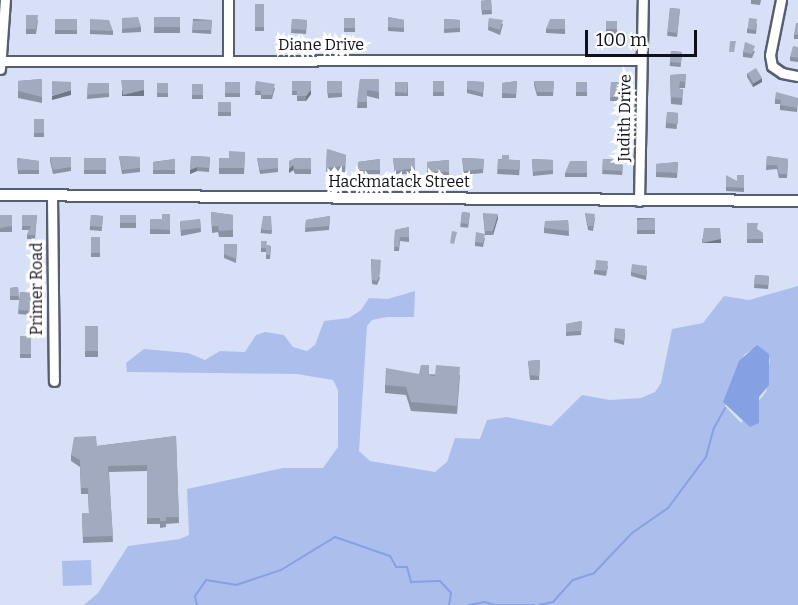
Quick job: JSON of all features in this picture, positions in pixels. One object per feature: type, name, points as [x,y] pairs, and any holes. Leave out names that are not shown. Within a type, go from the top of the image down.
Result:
[{"type":"street","points":[[0,69],[5,0]]},
{"type":"street","points":[[228,0],[228,59]]},
{"type":"street","name":"Judith Drive","points":[[639,201],[643,0]]},
{"type":"street","points":[[782,0],[772,45],[772,66],[782,73],[798,76]]},
{"type":"street","name":"Diane Drive","points":[[0,61],[641,60]]},
{"type":"street","name":"Hackmatack Street","points":[[0,195],[798,201]]},
{"type":"street","name":"Primer Road","points":[[52,196],[54,381]]},
{"type":"shaded area","points":[[798,286],[798,605],[84,605],[98,593],[128,546],[180,539],[189,535],[187,489],[283,468],[323,468],[338,447],[338,390],[333,380],[297,374],[127,372],[126,363],[144,349],[188,353],[205,360],[220,351],[245,352],[256,335],[265,332],[284,335],[293,347],[307,351],[315,345],[324,321],[349,318],[361,310],[369,298],[388,299],[415,291],[414,317],[387,317],[372,320],[367,326],[359,451],[370,461],[435,472],[447,462],[455,438],[480,439],[487,420],[507,417],[551,426],[582,395],[610,400],[641,398],[655,392],[661,383],[672,329],[703,323],[724,296],[749,300]],"holes":[[[751,350],[770,359],[766,392],[741,423],[725,406],[744,355]]]},
{"type":"shaded area","points":[[757,345],[769,354],[769,385],[759,397],[759,423],[750,427],[723,402],[739,361]]},
{"type":"shaded area","points":[[91,560],[92,585],[63,586],[62,561]]},
{"type":"building","points":[[491,0],[492,10],[481,10],[481,1]]},
{"type":"building","points":[[255,4],[264,4],[264,27],[255,27]]},
{"type":"building","points":[[670,8],[680,9],[677,33],[667,32]]},
{"type":"building","points":[[26,15],[38,15],[36,29],[26,29]]},
{"type":"building","points":[[138,17],[141,27],[122,29],[122,18]]},
{"type":"building","points":[[154,17],[180,17],[180,27],[154,27]]},
{"type":"building","points":[[388,17],[404,20],[404,28],[388,27]]},
{"type":"building","points":[[344,18],[355,18],[355,28],[344,28]]},
{"type":"building","points":[[489,18],[503,20],[500,30],[488,26]]},
{"type":"building","points":[[749,18],[757,19],[756,30],[748,29]]},
{"type":"building","points":[[55,19],[77,19],[77,30],[55,30]]},
{"type":"building","points":[[90,19],[109,20],[113,31],[90,30]]},
{"type":"building","points":[[292,19],[307,20],[306,30],[291,29]]},
{"type":"building","points":[[444,19],[460,20],[460,28],[444,29]]},
{"type":"building","points":[[550,19],[565,19],[565,29],[546,29]]},
{"type":"building","points":[[212,20],[211,30],[193,30],[193,21]]},
{"type":"building","points":[[606,21],[617,21],[617,29],[606,29]]},
{"type":"building","points":[[796,23],[798,23],[798,35],[794,35]]},
{"type":"building","points":[[730,41],[736,41],[734,52],[729,52]]},
{"type":"building","points":[[745,42],[755,46],[752,54],[743,52]]},
{"type":"building","points":[[793,46],[798,47],[798,58],[790,57]]},
{"type":"building","points":[[671,51],[682,52],[681,63],[670,62]]},
{"type":"building","points":[[756,68],[762,78],[754,83],[747,73]]},
{"type":"building","points":[[686,74],[685,82],[680,81],[679,89],[683,89],[682,98],[671,97],[670,75]]},
{"type":"building","points":[[42,79],[42,97],[18,91],[18,81]]},
{"type":"building","points":[[360,79],[379,79],[379,92],[367,90],[367,102],[357,102]]},
{"type":"building","points":[[121,80],[144,80],[144,90],[123,95]]},
{"type":"building","points":[[52,81],[71,82],[71,90],[52,96]]},
{"type":"building","points":[[256,81],[275,84],[272,95],[261,95],[261,91],[255,90]]},
{"type":"building","points":[[292,81],[311,81],[311,90],[306,96],[297,96],[297,91],[292,91]]},
{"type":"building","points":[[327,81],[342,81],[342,93],[327,93]]},
{"type":"building","points":[[433,81],[444,81],[444,92],[433,92]]},
{"type":"building","points":[[467,81],[484,82],[483,93],[467,89]]},
{"type":"building","points":[[517,81],[516,94],[502,93],[502,83]]},
{"type":"building","points":[[534,81],[554,81],[553,92],[537,92]]},
{"type":"building","points":[[225,82],[240,82],[240,93],[225,93]]},
{"type":"building","points":[[395,82],[408,82],[407,93],[395,92]]},
{"type":"building","points":[[576,82],[587,82],[587,92],[576,92]]},
{"type":"building","points":[[611,82],[626,83],[626,92],[619,92],[619,97],[610,97]]},
{"type":"building","points":[[88,83],[109,83],[109,93],[87,95]]},
{"type":"building","points":[[157,83],[168,83],[168,93],[157,93]]},
{"type":"building","points":[[192,84],[203,84],[203,95],[192,95]]},
{"type":"building","points":[[776,92],[798,98],[797,108],[780,105],[781,100],[775,99]]},
{"type":"building","points":[[218,102],[231,102],[231,112],[218,112]]},
{"type":"building","points":[[667,112],[678,113],[678,124],[667,123]]},
{"type":"building","points":[[34,119],[44,119],[44,133],[34,133]]},
{"type":"building","points":[[327,149],[346,155],[345,166],[326,168]]},
{"type":"building","points":[[229,151],[245,152],[244,168],[219,168],[219,158],[229,158]]},
{"type":"building","points":[[502,155],[509,155],[509,160],[520,160],[520,170],[498,169],[498,159],[502,160]]},
{"type":"building","points":[[119,156],[140,157],[140,168],[122,170]]},
{"type":"building","points":[[191,156],[210,157],[209,168],[197,167],[190,170]]},
{"type":"building","points":[[767,156],[788,159],[787,174],[779,174],[777,165],[766,165]]},
{"type":"building","points":[[50,157],[71,157],[71,167],[53,170]]},
{"type":"building","points":[[17,158],[39,161],[39,170],[18,170]]},
{"type":"building","points":[[84,158],[106,158],[106,170],[84,170]]},
{"type":"building","points":[[257,158],[278,158],[278,168],[260,170]]},
{"type":"building","points":[[295,158],[311,158],[311,169],[295,169],[293,165],[289,169],[289,161]]},
{"type":"building","points":[[393,158],[415,158],[415,168],[395,171]]},
{"type":"building","points":[[462,158],[484,159],[483,169],[464,171]]},
{"type":"building","points":[[175,159],[175,170],[153,170],[153,162]]},
{"type":"building","points":[[380,159],[380,170],[358,170],[358,162]]},
{"type":"building","points":[[532,159],[553,160],[553,170],[533,172]]},
{"type":"building","points":[[603,159],[623,160],[622,171],[602,170]]},
{"type":"building","points":[[449,160],[449,172],[427,171],[427,162]]},
{"type":"building","points":[[570,161],[587,161],[587,173],[565,173]]},
{"type":"building","points":[[678,162],[677,173],[656,172],[656,164]]},
{"type":"building","points":[[726,175],[737,181],[737,175],[744,175],[744,188],[726,187]]},
{"type":"building","points":[[211,212],[233,215],[233,230],[219,231],[218,226],[212,226]]},
{"type":"building","points":[[462,212],[470,213],[469,224],[461,223]]},
{"type":"building","points":[[483,213],[498,214],[493,231],[485,231]]},
{"type":"building","points":[[585,213],[595,214],[593,226],[588,226]]},
{"type":"building","points":[[162,214],[170,214],[170,230],[150,229],[150,219],[162,219]]},
{"type":"building","points":[[0,215],[12,215],[12,226],[0,228]]},
{"type":"building","points":[[22,215],[37,215],[35,235],[27,235],[31,226],[22,226]]},
{"type":"building","points":[[91,215],[103,216],[102,227],[90,226]]},
{"type":"building","points":[[120,215],[136,215],[136,223],[120,223]]},
{"type":"building","points":[[263,216],[271,216],[272,230],[261,229]]},
{"type":"building","points":[[330,216],[329,226],[305,228],[306,220]]},
{"type":"building","points":[[655,218],[655,230],[637,230],[637,220]]},
{"type":"building","points":[[200,219],[201,228],[181,230],[180,221]]},
{"type":"building","points":[[568,220],[569,231],[544,228],[545,221]]},
{"type":"building","points":[[747,223],[758,223],[757,229],[763,233],[763,239],[747,239]]},
{"type":"building","points":[[409,227],[409,237],[400,237],[399,247],[394,247],[395,230]]},
{"type":"building","points":[[704,228],[720,228],[721,239],[702,243]]},
{"type":"building","points":[[452,231],[457,232],[454,244],[450,243]]},
{"type":"building","points":[[476,232],[485,234],[483,243],[475,242]]},
{"type":"building","points":[[91,237],[100,237],[100,253],[91,253]]},
{"type":"building","points":[[261,241],[267,241],[266,248],[261,248]]},
{"type":"building","points":[[224,244],[237,244],[236,259],[224,254]]},
{"type":"building","points":[[266,245],[271,246],[270,255],[266,255]]},
{"type":"building","points":[[371,259],[381,260],[377,281],[372,280]]},
{"type":"building","points":[[596,260],[608,261],[607,271],[595,270]]},
{"type":"building","points":[[632,264],[647,266],[646,276],[631,272]]},
{"type":"building","points":[[755,275],[769,276],[768,285],[754,284]]},
{"type":"building","points":[[18,287],[19,296],[10,296],[10,288]]},
{"type":"building","points":[[20,292],[31,293],[29,311],[18,310]]},
{"type":"building","points":[[582,321],[581,331],[566,332],[566,324]]},
{"type":"building","points":[[85,326],[98,326],[98,351],[85,351]]},
{"type":"building","points":[[615,328],[625,329],[624,341],[614,338]]},
{"type":"building","points":[[20,336],[31,336],[31,354],[20,354]]},
{"type":"building","points":[[540,360],[539,376],[530,375],[528,361]]},
{"type":"building","points":[[421,365],[429,365],[429,375],[435,376],[436,365],[460,367],[457,406],[411,402],[406,387],[385,385],[386,368],[419,374]]},
{"type":"building","points":[[96,436],[97,446],[176,436],[179,517],[166,517],[166,521],[160,521],[160,518],[147,518],[147,465],[108,466],[113,536],[83,537],[82,513],[89,513],[88,488],[81,488],[80,460],[71,455],[74,437]]},
{"type":"waterway","points":[[539,605],[553,602],[573,580],[594,573],[632,533],[668,508],[706,457],[714,428],[725,408]]},
{"type":"waterway","points":[[197,605],[195,596],[206,580],[236,585],[281,570],[335,537],[390,556],[396,567],[407,567],[411,582],[440,581],[451,593],[449,605]]},
{"type":"waterway","points":[[469,605],[485,602],[495,605]]},
{"type":"waterway","points":[[496,605],[534,605]]}]
